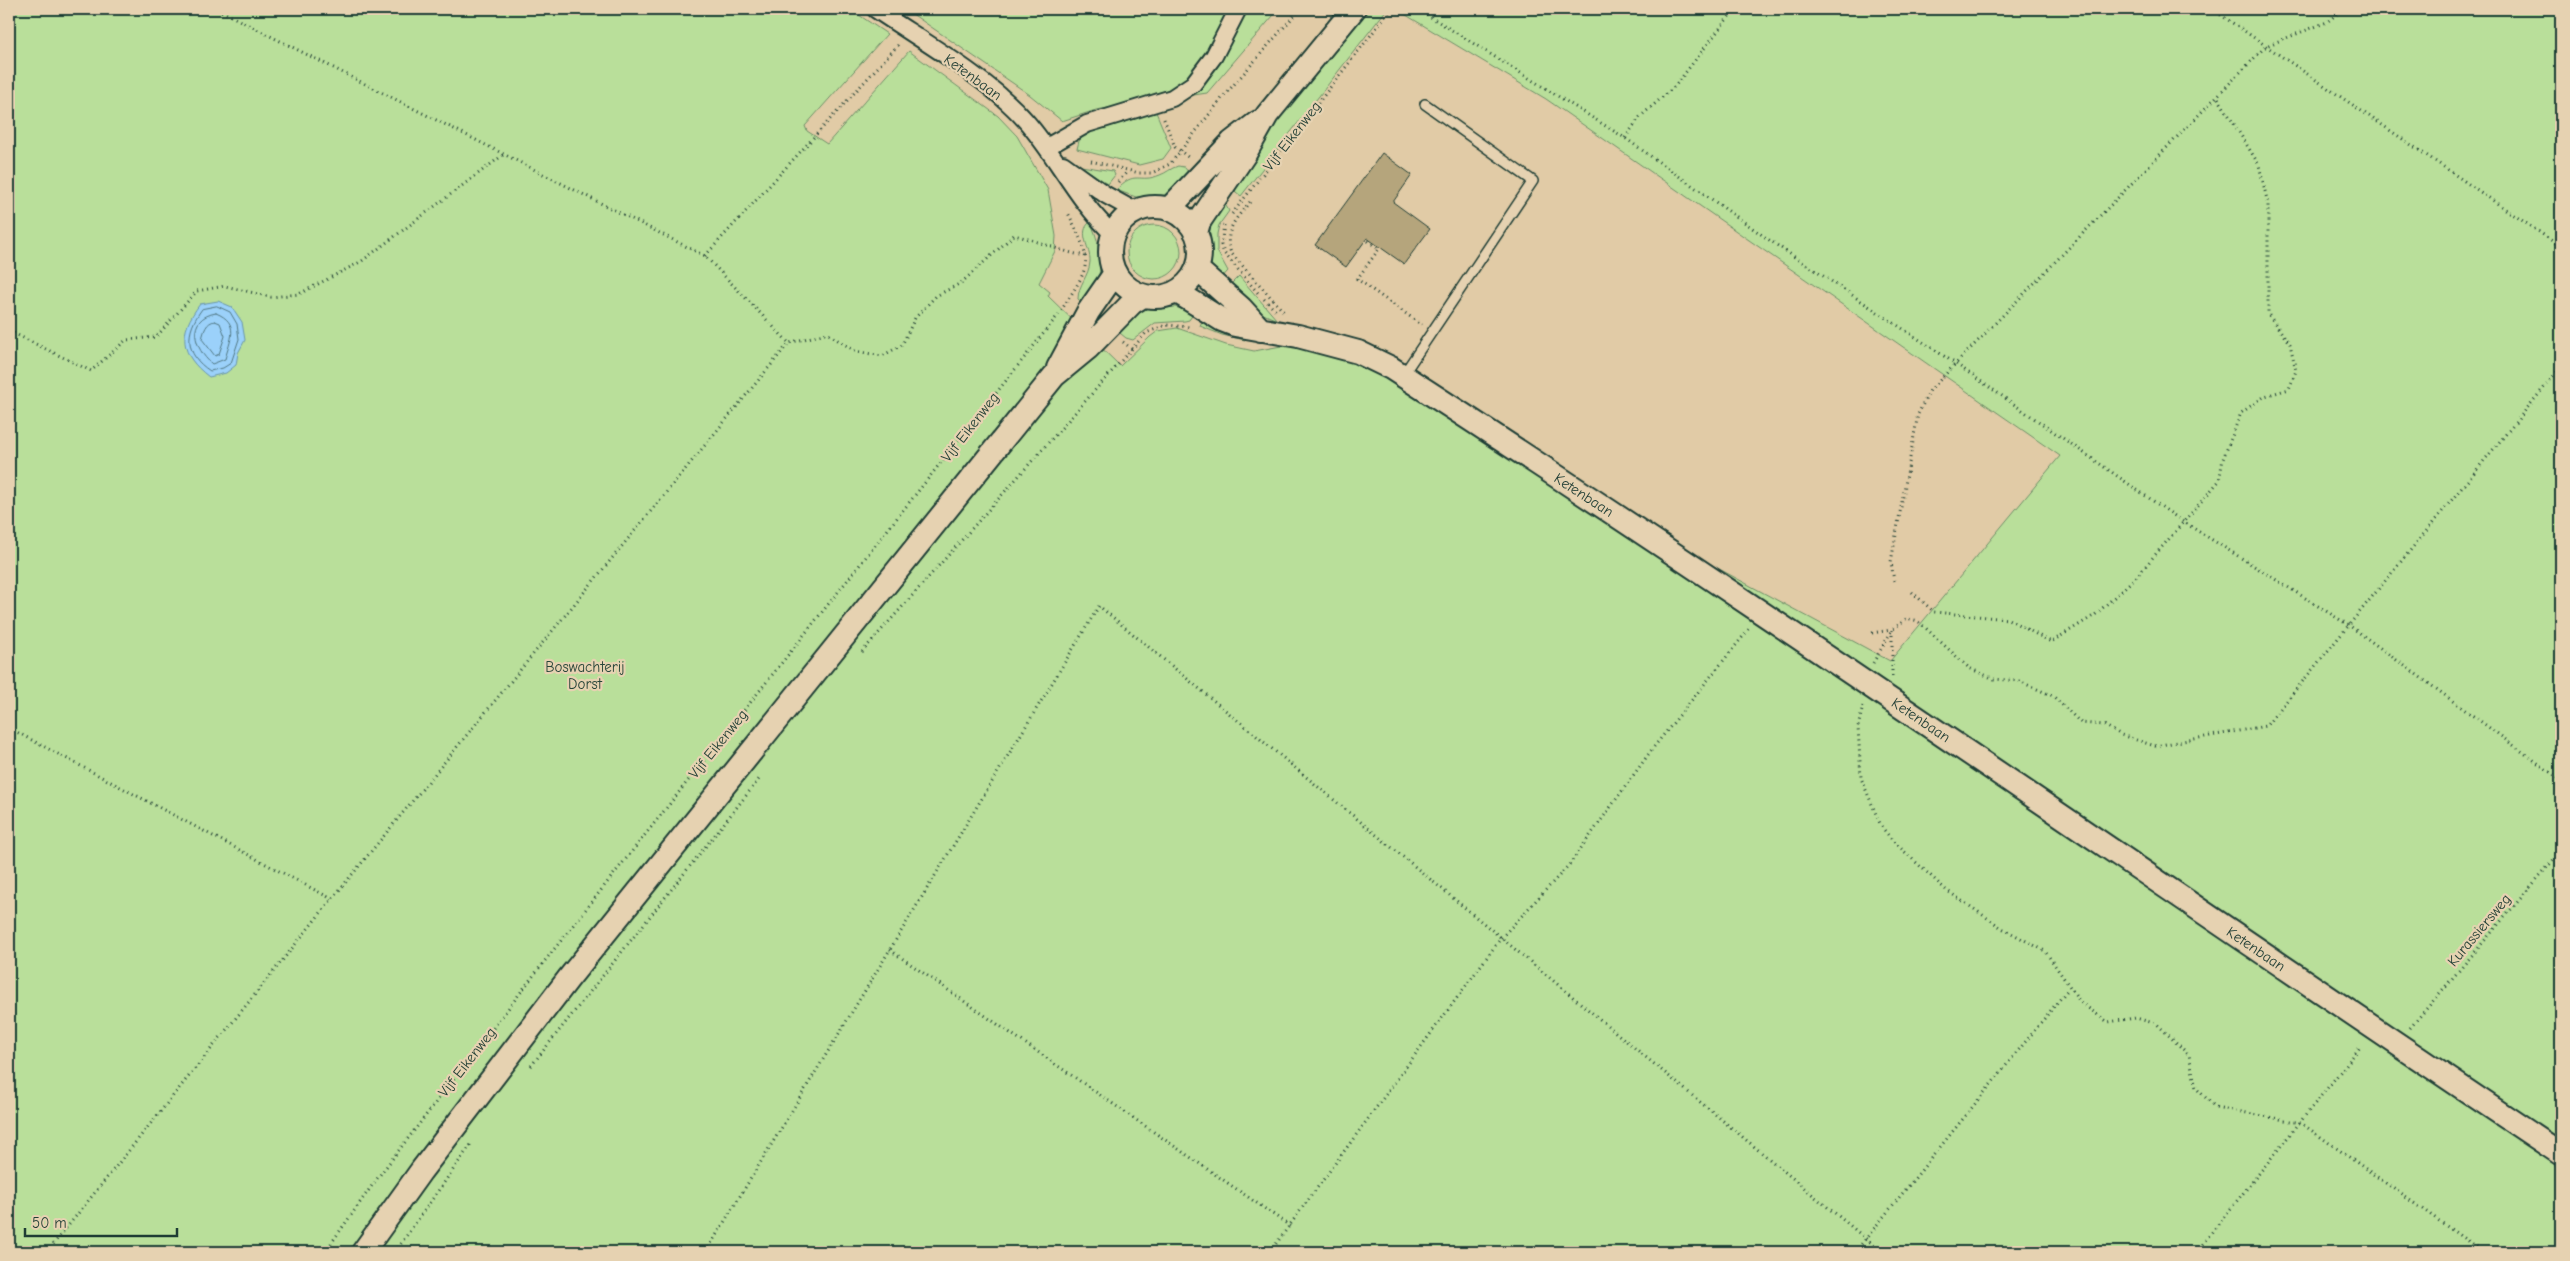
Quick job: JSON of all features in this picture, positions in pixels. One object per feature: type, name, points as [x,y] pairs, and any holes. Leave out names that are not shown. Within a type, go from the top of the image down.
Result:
[{"type":"main road","name":"Vijf Eikenweg","points":[[1196,233],[1200,222],[1245,154],[1267,116],[1354,9]]},
{"type":"main road","name":"Vijf Eikenweg","points":[[1169,209],[1232,142],[1267,116]]},
{"type":"main road","points":[[1153,206],[1169,209],[1190,223],[1196,233],[1200,257],[1197,269],[1192,278],[1177,292],[1161,297],[1144,296],[1127,288],[1115,273],[1109,254],[1113,234],[1122,221],[1135,211],[1153,206]]},
{"type":"main road","points":[[1197,269],[1241,308],[1261,330]]},
{"type":"main road","name":"Vijf Eikenweg","points":[[363,1252],[421,1171],[569,978],[1054,376],[1088,312],[1115,273]]},
{"type":"main road","name":"Ketenbaan","points":[[1177,292],[1222,320],[1261,330],[1298,336],[1358,352],[1403,375],[1761,612],[2374,1030],[2561,1154]]},
{"type":"main road","name":"Vijf Eikenweg","points":[[1054,376],[1088,348],[1132,303],[1144,296]]},
{"type":"street","name":"Ketenbaan","points":[[875,9],[998,93],[1024,119],[1052,154],[1091,212],[1113,234]]},
{"type":"street","points":[[1052,154],[1087,124],[1172,98],[1193,84],[1214,56],[1239,10]]},
{"type":"street","name":"Ketenbaan","points":[[1052,154],[1106,195],[1135,211]]},
{"type":"lane","points":[[1403,375],[1533,180],[1425,104]]},
{"type":"path","points":[[217,9],[705,256],[789,343]]},
{"type":"path","points":[[1128,171],[1152,173],[1170,164],[1223,97],[1300,9]]},
{"type":"path","name":"Vijf Eikenweg","points":[[1298,336],[1224,253],[1221,245],[1223,226],[1391,9]]},
{"type":"path","points":[[1418,9],[1625,138],[1775,244],[1956,364],[2182,521],[2350,626],[2561,780]]},
{"type":"path","points":[[1625,138],[1640,117],[1675,86],[1734,9]]},
{"type":"path","points":[[2212,9],[2561,247]]},
{"type":"path","points":[[1894,581],[1892,562],[1918,414],[1930,390],[2266,46],[2328,22],[2343,9]]},
{"type":"path","points":[[705,256],[910,33]]},
{"type":"path","points":[[1912,592],[1934,612],[2008,619],[2051,642],[2094,615],[2136,577],[2182,521],[2219,481],[2223,459],[2241,413],[2265,396],[2289,389],[2296,371],[2290,344],[2268,314],[2268,204],[2259,165],[2217,96]]},
{"type":"path","points":[[9,331],[91,371],[126,340],[156,337],[197,291],[225,286],[271,297],[299,294],[362,261],[503,155]]},
{"type":"path","points":[[1250,202],[1230,229],[1228,245],[1232,253],[1287,316]]},
{"type":"path","points":[[46,1252],[332,899],[789,343],[828,333],[855,351],[882,356],[902,345],[915,318],[936,296],[961,283],[1014,235],[1041,242],[1065,253],[1086,256],[1077,230]]},
{"type":"path","points":[[1368,241],[1379,249],[1358,279],[1432,332]]},
{"type":"path","name":"Vijf Eikenweg","points":[[325,1252],[376,1180],[538,969],[1060,314],[1083,276],[1086,256]]},
{"type":"path","points":[[861,653],[1146,333],[1166,325],[1190,326]]},
{"type":"path","points":[[2483,1252],[2301,1123],[2215,1107],[2196,1088],[2189,1055],[2157,1024],[2136,1018],[2108,1022],[2081,1003],[2045,951],[2002,928],[1946,890],[1893,841],[1880,826],[1860,778],[1858,726],[1874,661],[1892,630],[1907,618],[1918,621],[1969,668],[1994,679],[2019,681],[2053,696],[2082,723],[2104,725],[2121,735],[2155,746],[2266,726],[2561,367]]},
{"type":"path","points":[[706,1252],[1099,606],[1882,1252]]},
{"type":"path","points":[[1270,1252],[1501,938],[1569,864],[1653,748],[1761,612]]},
{"type":"path","points":[[1872,633],[1892,630]]},
{"type":"path","points":[[1890,699],[1892,630]]},
{"type":"path","points":[[9,728],[332,899]]},
{"type":"path","points":[[530,1067],[763,775]]},
{"type":"path","name":"Kurassiersweg","points":[[2414,1024],[2561,851]]},
{"type":"path","points":[[890,950],[1290,1226]]},
{"type":"path","points":[[1855,1252],[2069,988]]},
{"type":"path","points":[[2196,1252],[2374,1030]]},
{"type":"path","points":[[395,1252],[477,1136]]},
{"type":"green space","name":"Boswachterij Dorst","points":[[9,9],[850,9],[887,34],[805,126],[807,131],[827,144],[909,51],[998,116],[1017,136],[1048,190],[1056,236],[1055,251],[1039,283],[1050,292],[1048,296],[1120,366],[1158,331],[1177,328],[1226,345],[1254,351],[1287,345],[1360,363],[1372,368],[1419,400],[1425,393],[1591,500],[1890,661],[2060,456],[1546,99],[1396,9],[2561,9],[2561,1252],[9,1252]]},
{"type":"green space","points":[[905,9],[1279,9],[1207,93],[1096,110],[1062,121],[1030,95]]},
{"type":"green space","points":[[1366,9],[1387,9],[1241,196],[1231,188],[1249,159],[1292,101]]},
{"type":"green space","points":[[1156,112],[1171,148],[1163,159],[1139,165],[1077,149],[1079,141],[1087,133]]},
{"type":"green space","points":[[1081,166],[1113,171],[1115,175],[1108,184]]},
{"type":"green space","points":[[1178,166],[1184,167],[1192,176],[1167,195],[1136,197],[1116,190],[1133,178],[1153,177]]},
{"type":"green space","points":[[1223,201],[1229,211],[1219,225],[1217,251],[1228,271],[1219,281],[1210,261],[1208,241],[1213,221]]},
{"type":"green space","points":[[1090,222],[1100,255],[1100,269],[1096,283],[1082,303],[1078,299],[1078,294],[1088,272],[1090,262],[1085,231],[1086,226]]},
{"type":"green space","points":[[1154,225],[1173,233],[1181,252],[1173,271],[1154,279],[1135,271],[1127,252],[1135,233]]},
{"type":"green space","points":[[1239,276],[1277,320],[1252,309],[1227,288]]},
{"type":"green space","points":[[1175,307],[1194,313],[1189,320],[1155,323],[1133,340],[1126,338],[1115,329],[1140,309]]},
{"type":"green space","points":[[1203,318],[1246,337],[1245,340],[1222,335],[1200,326]]},
{"type":"water","points":[[218,301],[232,307],[242,322],[245,340],[238,353],[236,365],[226,373],[209,377],[192,360],[187,351],[185,334],[188,324],[200,304]]},
{"type":"building","points":[[1382,153],[1412,175],[1393,202],[1430,229],[1404,264],[1367,238],[1346,267],[1315,245]]}]
